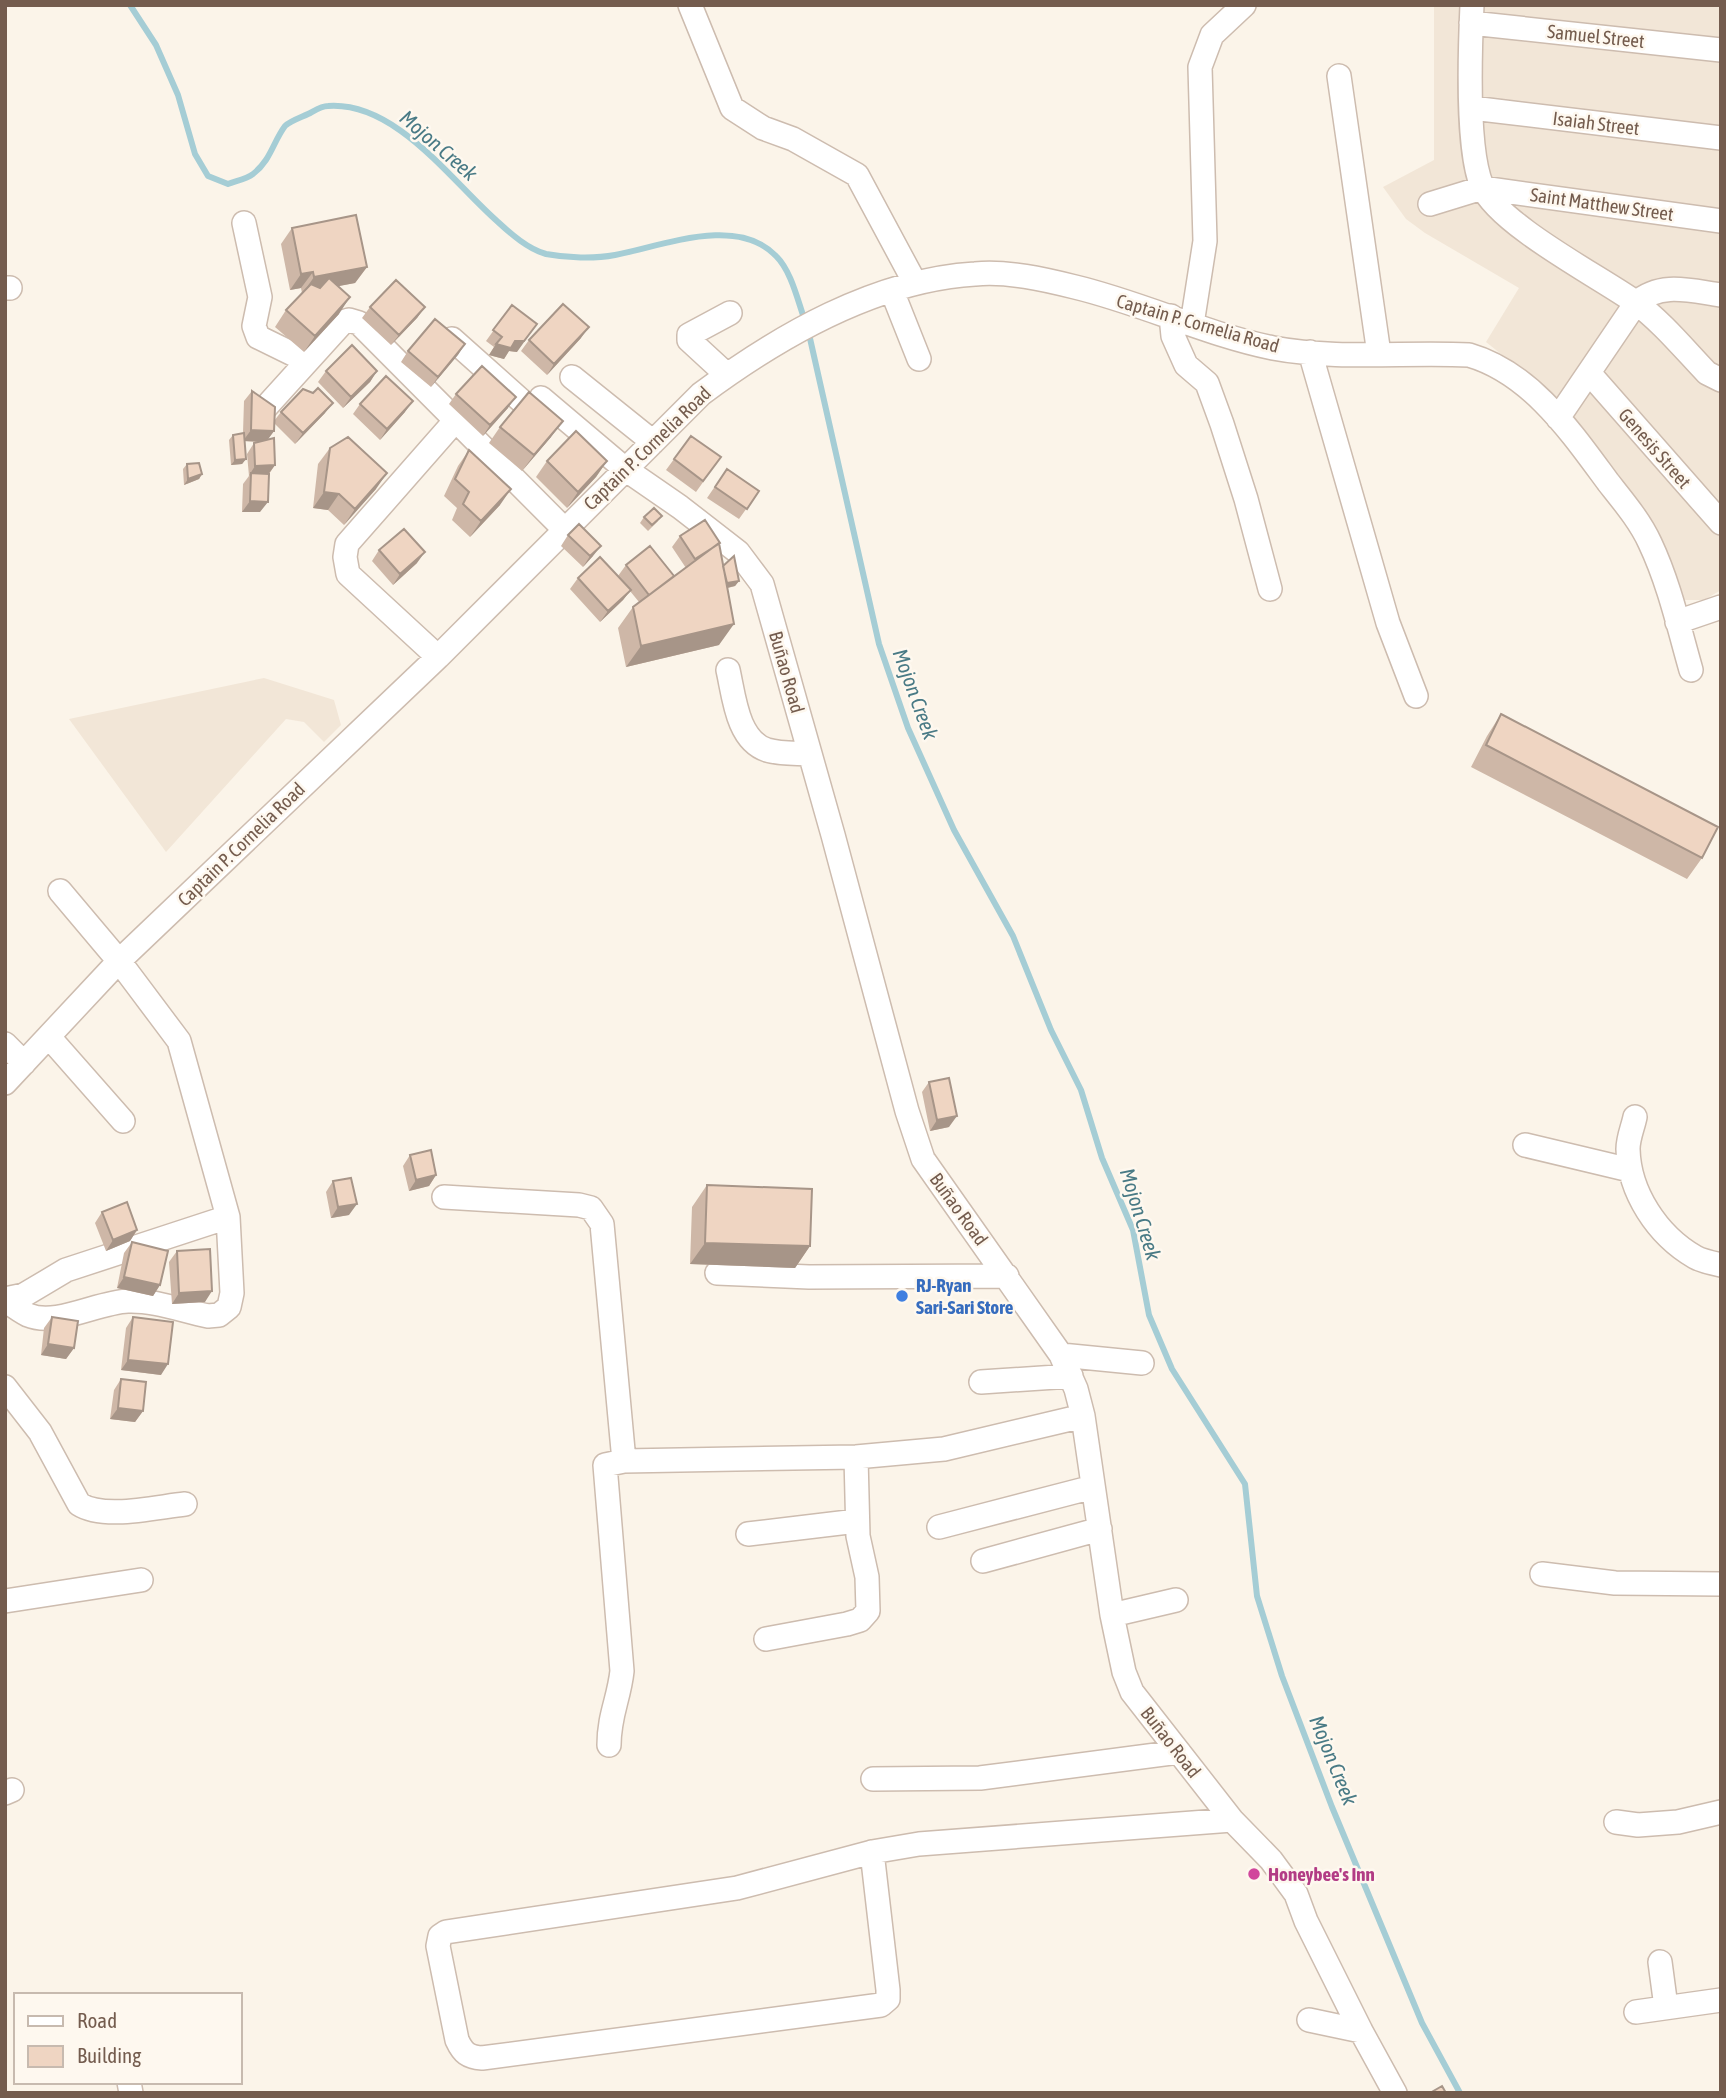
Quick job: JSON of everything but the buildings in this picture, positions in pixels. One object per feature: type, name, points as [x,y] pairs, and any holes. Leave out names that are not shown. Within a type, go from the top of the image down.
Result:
[{"type":"street","points":[[690,5],[732,108],[763,128],[793,139],[857,175],[915,283]]},
{"type":"street","points":[[1244,5],[1212,35],[1200,67],[1205,241],[1182,320],[1173,336],[1186,365],[1207,383],[1247,499],[1270,589]]},
{"type":"street","points":[[1472,14],[1474,149],[1482,188],[1492,202],[1523,229],[1636,303],[1707,373],[1721,380]]},
{"type":"street","name":"Samuel Street","points":[[1472,14],[1721,50]]},
{"type":"street","points":[[1339,76],[1379,354]]},
{"type":"street","name":"Isaiah Street","points":[[1472,108],[1721,138]]},
{"type":"street","points":[[1430,204],[1482,188]]},
{"type":"street","name":"Saint Matthew Street","points":[[1482,188],[1721,221]]},
{"type":"street","points":[[244,223],[260,297],[254,327],[258,337],[307,361]]},
{"type":"street","name":"Captain P. Cornelia Road","points":[[5,1083],[119,961],[438,657],[701,394],[771,345],[807,325],[915,283],[975,274],[1013,275],[1075,287],[1245,342],[1310,352],[1457,355],[1485,360],[1505,370],[1526,386],[1558,418],[1639,523],[1658,562],[1691,670]]},
{"type":"street","points":[[1558,418],[1636,303],[1650,293],[1671,288],[1721,295]]},
{"type":"street","points":[[892,290],[919,359]]},
{"type":"street","points":[[727,374],[689,341],[689,335],[730,313]]},
{"type":"street","points":[[265,408],[343,322],[354,320],[564,529]]},
{"type":"street","points":[[452,339],[619,475]]},
{"type":"street","points":[[1310,352],[1372,572],[1416,696]]},
{"type":"street","name":"Genesis Street","points":[[1590,374],[1720,521]]},
{"type":"street","points":[[572,377],[653,442]]},
{"type":"street","points":[[541,398],[619,475]]},
{"type":"street","points":[[438,657],[348,574],[345,557],[347,544],[455,421]]},
{"type":"street","name":"Buñao Road","points":[[619,475],[680,506],[738,552],[762,584],[906,1111],[923,1159],[1061,1355],[1076,1389],[1083,1416],[1112,1615],[1124,1672],[1132,1692],[1232,1820],[1271,1860],[1296,1894],[1306,1921],[1395,2093]]},
{"type":"street","points":[[1677,622],[1721,607]]},
{"type":"street","points":[[728,670],[742,724],[753,740],[764,749],[775,752],[810,754]]},
{"type":"street","points":[[5,1300],[29,1315],[39,1317],[54,1317],[130,1301],[219,1315],[229,1307],[232,1293],[228,1217],[179,1041],[119,961],[60,891]]},
{"type":"street","points":[[48,1037],[123,1121]]},
{"type":"street","points":[[5,1044],[24,1063]]},
{"type":"street","points":[[1635,1117],[1628,1145],[1630,1170],[1643,1207],[1672,1239],[1696,1258],[1721,1265]]},
{"type":"street","points":[[1525,1145],[1630,1170]]},
{"type":"street","points":[[444,1197],[579,1205],[591,1208],[603,1224],[624,1461]]},
{"type":"street","points":[[5,1300],[24,1295],[66,1270],[228,1217]]},
{"type":"street","points":[[718,1273],[809,1277],[1007,1276]]},
{"type":"street","points":[[1061,1355],[1142,1363]]},
{"type":"street","points":[[981,1382],[1070,1376]]},
{"type":"street","points":[[5,1387],[40,1432],[79,1504],[90,1511],[106,1512],[186,1504]]},
{"type":"street","points":[[609,1745],[611,1712],[620,1689],[622,1671],[605,1465],[624,1461],[856,1457],[944,1449],[1083,1416]]},
{"type":"street","points":[[766,1639],[847,1624],[860,1620],[868,1611],[867,1577],[857,1521],[856,1457]]},
{"type":"street","points":[[939,1527],[1093,1487]]},
{"type":"street","points":[[748,1534],[857,1521]]},
{"type":"street","points":[[983,1561],[1100,1530]]},
{"type":"street","points":[[1542,1574],[1615,1583],[1721,1584]]},
{"type":"street","points":[[10,1600],[141,1580]]},
{"type":"street","points":[[1112,1615],[1176,1600]]},
{"type":"street","points":[[873,1779],[980,1778],[1179,1752]]},
{"type":"street","points":[[1616,1822],[1639,1825],[1678,1822],[1721,1812]]},
{"type":"street","points":[[872,1852],[888,1990],[888,1999],[881,2005],[482,2058],[471,2057],[462,2051],[457,2040],[438,1946],[440,1936],[446,1932],[737,1888],[872,1852],[919,1844],[1232,1820]]},
{"type":"street","points":[[1660,1962],[1666,2007]]},
{"type":"street","points":[[1636,2012],[1721,2000]]},
{"type":"street","points":[[1308,2020],[1361,2031]]},
{"type":"shaded area","points":[[1434,5],[1721,5],[1721,590],[1704,600],[1681,600],[1546,390],[1486,342],[1519,288],[1406,219],[1383,187],[1434,160]]},
{"type":"shaded area","points":[[264,678],[334,700],[341,725],[324,742],[304,722],[286,719],[166,852],[69,719]]},
{"type":"waterway","name":"Mojon Creek","points":[[130,5],[156,45],[178,95],[195,154],[208,176],[228,184],[248,177],[264,163],[287,124],[323,107],[353,108],[377,116],[400,130],[442,166],[508,231],[539,252],[580,258],[598,257],[698,237],[741,237],[760,244],[781,262],[793,285],[804,318]]},
{"type":"waterway","name":"Mojon Creek","points":[[809,334],[879,644],[908,728],[954,830],[1013,936],[1051,1030],[1081,1090],[1102,1158],[1133,1230],[1149,1315],[1172,1369],[1245,1484],[1257,1596],[1282,1676],[1332,1807],[1422,2023],[1460,2093]]},
{"type":"place","name":"RJ-Ryan Sari-Sari Store","points":[[902,1296]]},
{"type":"place","name":"Honeybee's Inn","points":[[1254,1874]]}]
